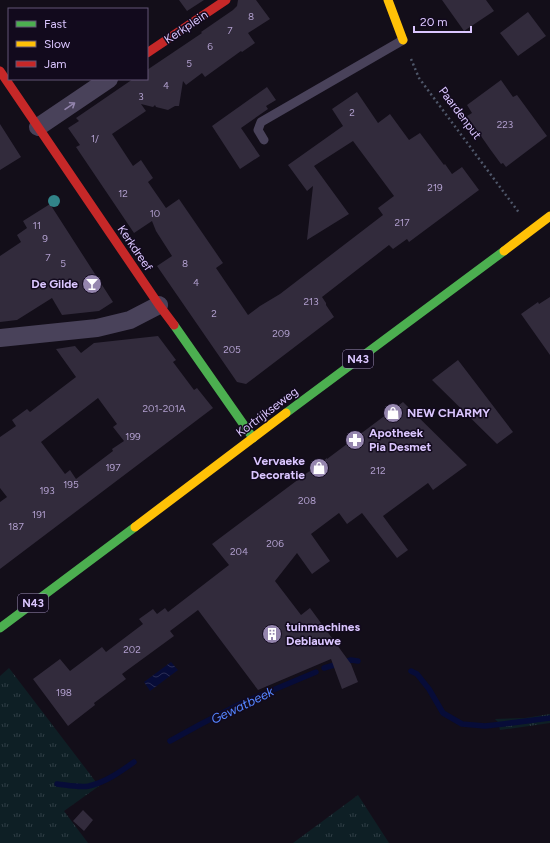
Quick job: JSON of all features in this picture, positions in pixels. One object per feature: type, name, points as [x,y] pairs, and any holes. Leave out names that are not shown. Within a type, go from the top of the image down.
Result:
[{"type":"main road","name":"Kerkplein","points":[[148,52],[226,0]]},
{"type":"main road","points":[[388,0],[403,40]]},
{"type":"main road","name":"Kerkdreef","points":[[0,71],[159,305],[253,438]]},
{"type":"main road","name":"Kortrijkseweg","points":[[0,628],[550,216]]},
{"type":"street","points":[[38,127],[108,80]]},
{"type":"street","points":[[0,338],[97,328],[130,320],[159,305]]},
{"type":"lane","points":[[264,140],[258,130],[261,122],[403,40]]},
{"type":"path","name":"Paardenput","points":[[403,40],[419,78],[532,230]]},
{"type":"green space","points":[[9,668],[99,786],[64,811],[88,843],[0,843],[0,676]]},
{"type":"green space","points":[[550,714],[550,723],[500,730],[498,722],[495,719],[525,718]]},
{"type":"green space","points":[[358,795],[389,843],[293,843]]},
{"type":"water","points":[[171,662],[178,670],[150,691],[144,682]]},
{"type":"building","points":[[179,0],[204,0],[187,11]]},
{"type":"building","points":[[238,0],[256,0],[270,19],[248,33],[255,43],[242,52],[241,51],[205,77],[202,73],[186,85],[183,81],[179,106],[175,106],[168,110],[156,107],[155,105],[153,107],[141,104],[146,111],[112,134],[133,166],[141,160],[153,178],[148,182],[166,208],[179,199],[223,263],[216,268],[248,315],[280,294],[383,215],[378,208],[394,196],[353,141],[314,166],[349,214],[307,240],[313,186],[307,191],[288,165],[343,126],[332,109],[357,92],[378,123],[390,114],[409,140],[420,133],[452,174],[462,167],[479,190],[409,242],[407,239],[393,249],[389,245],[322,297],[334,317],[246,384],[237,382],[157,266],[172,256],[156,231],[152,221],[134,233],[76,147],[80,145],[68,128],[79,121],[76,118],[132,80],[148,80],[148,69],[202,33],[201,32],[237,6]]},
{"type":"building","points":[[442,0],[486,0],[494,11],[464,31]]},
{"type":"building","points":[[528,12],[546,36],[518,56],[500,33]]},
{"type":"building","points":[[501,80],[513,97],[517,95],[547,136],[506,167],[503,163],[501,164],[467,116],[472,113],[467,105]]},
{"type":"building","points":[[267,87],[276,100],[266,106],[268,109],[241,128],[260,156],[240,169],[212,126]]},
{"type":"building","points":[[0,124],[21,157],[0,170]]},
{"type":"building","points":[[50,204],[113,302],[99,311],[62,315],[52,298],[17,320],[0,322],[0,256],[21,242],[17,235],[27,228],[23,221]]},
{"type":"building","points":[[550,297],[550,355],[521,314],[538,302],[539,304]]},
{"type":"building","points":[[158,336],[176,360],[173,362],[194,390],[197,388],[213,408],[0,569],[0,502],[7,497],[0,488],[0,437],[16,426],[12,420],[27,409],[30,412],[76,377],[56,349],[75,346],[81,353],[94,343]],"holes":[[[98,398],[117,424],[113,427],[124,441],[76,479],[70,470],[65,474],[41,442]]]},
{"type":"building","points":[[458,360],[513,432],[497,444],[432,380]]},
{"type":"building","points":[[403,402],[467,465],[433,490],[428,483],[383,516],[408,550],[397,558],[362,513],[347,524],[339,513],[311,534],[330,561],[312,574],[297,553],[275,581],[301,615],[310,608],[351,664],[358,682],[342,689],[331,659],[258,690],[198,610],[170,631],[174,636],[122,674],[126,679],[94,703],[95,705],[68,726],[33,679],[60,659],[70,671],[102,647],[106,652],[143,624],[139,619],[153,609],[157,614],[165,608],[168,612],[229,565],[212,544]]},
{"type":"building","points":[[83,810],[93,820],[84,831],[73,821]]},
{"type":"waterway","name":"Gewatbeek","points":[[324,668],[351,660],[358,661]]},
{"type":"waterway","name":"Gewatbeek","points":[[411,671],[417,674],[429,689],[443,713],[462,724],[485,726],[550,718]]},
{"type":"waterway","name":"Gewatbeek","points":[[170,741],[242,703],[316,672]]},
{"type":"waterway","name":"Gewatbeek","points":[[57,784],[81,787],[89,786],[113,776],[134,762]]},
{"type":"traffic: fast","points":[[286,413],[504,251]]},
{"type":"traffic: fast","points":[[174,325],[253,438]]},
{"type":"traffic: fast","points":[[0,628],[135,527]]},
{"type":"traffic: slow","points":[[388,0],[403,40]]},
{"type":"traffic: slow","points":[[504,251],[550,216]]},
{"type":"traffic: slow","points":[[135,527],[286,413]]},
{"type":"traffic: jam","points":[[148,52],[226,0]]},
{"type":"traffic: jam","points":[[0,71],[174,325]]},
{"type":"place","name":"De Gilde","points":[[92,284]]},
{"type":"place","name":"NEW CHARMY","points":[[393,413]]},
{"type":"place","name":"Apotheek Pia Desmet","points":[[355,440]]},
{"type":"place","name":"Vervaeke Decoratie","points":[[319,468]]},
{"type":"place","name":"tuinmachines Deblauwe","points":[[272,634]]}]
